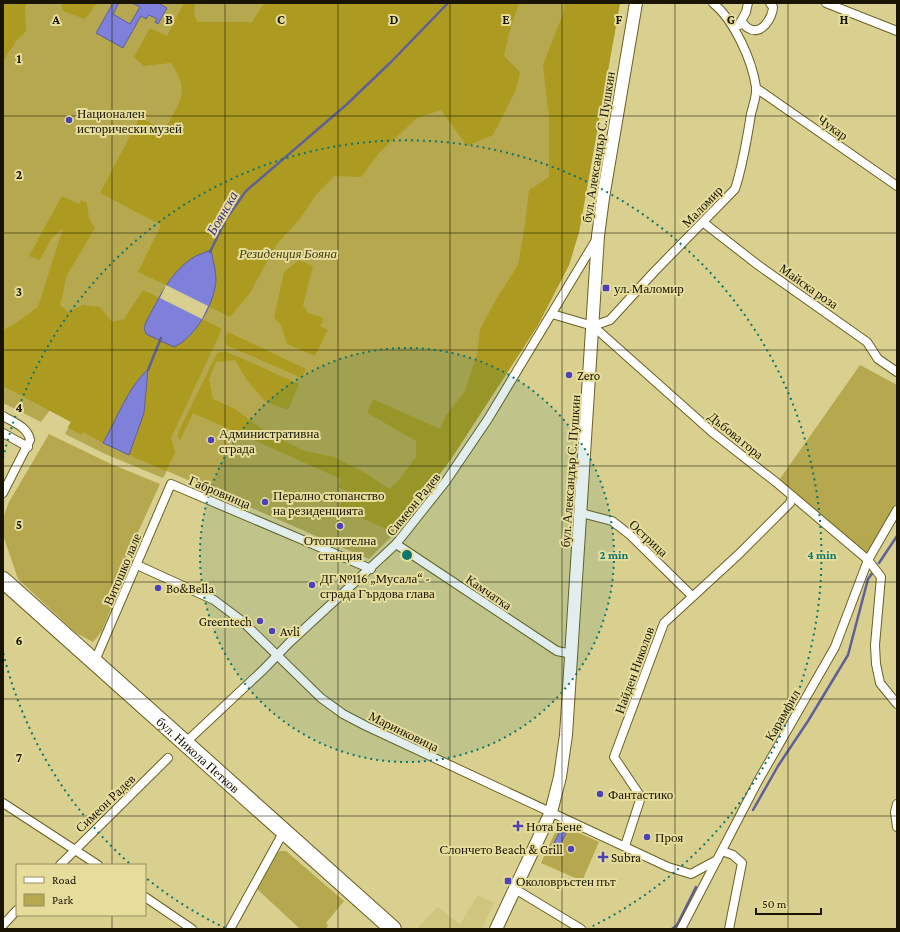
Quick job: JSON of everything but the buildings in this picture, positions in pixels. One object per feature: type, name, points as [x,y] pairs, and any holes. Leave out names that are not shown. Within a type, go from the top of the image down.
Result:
[{"type":"highway","name":"бул. Никола Петков","points":[[3,580],[393,929]]},
{"type":"main road","name":"бул. Александър С. Пушкин","points":[[496,929],[551,812],[560,776],[565,742],[572,654],[598,236],[636,3]]},
{"type":"street","name":"Маломир","points":[[593,326],[610,320],[654,272],[704,223],[735,189],[741,173],[756,88],[750,66],[730,21],[713,3]]},
{"type":"street","points":[[735,31],[741,21],[748,3]]},
{"type":"street","points":[[741,21],[749,29],[755,30],[764,26],[773,12],[773,7],[770,3]]},
{"type":"street","points":[[826,3],[897,31]]},
{"type":"street","name":"Чукар","points":[[756,88],[897,186]]},
{"type":"street","name":"Майска роза","points":[[704,223],[758,265],[867,342],[878,359],[897,372]]},
{"type":"street","name":"Симеон Радев","points":[[185,743],[396,544],[446,482],[488,419],[598,236]]},
{"type":"street","points":[[552,314],[593,326]]},
{"type":"street","name":"Дъбова гора","points":[[593,326],[712,432],[792,496],[868,560],[882,576],[875,645],[876,664],[880,683],[897,704]]},
{"type":"street","points":[[3,416],[25,428],[29,433],[28,447],[3,493]]},
{"type":"street","points":[[3,433],[28,447]]},
{"type":"street","name":"Витошко лале","points":[[94,663],[171,484]]},
{"type":"street","name":"Габровница","points":[[171,484],[371,569]]},
{"type":"street","name":"Найден Николов","points":[[625,846],[641,796],[614,757],[664,623],[739,554],[790,503],[792,496]]},
{"type":"street","name":"Карамфил","points":[[681,929],[758,781],[835,647],[868,560],[897,510]]},
{"type":"street","name":"Острица","points":[[581,513],[612,521],[629,534],[692,596]]},
{"type":"street","name":"Камчатка","points":[[396,544],[557,651],[572,654]]},
{"type":"street","name":"Маринковица","points":[[137,565],[214,600],[242,621],[320,698],[349,717],[424,754],[668,867],[706,880]]},
{"type":"street","name":"Симеон Радев","points":[[61,864],[74,849],[168,758]]},
{"type":"street","points":[[3,803],[96,864]]},
{"type":"street","points":[[897,804],[895,820],[897,827]]},
{"type":"street","points":[[230,929],[284,831]]},
{"type":"street","points":[[722,851],[733,854],[742,863],[729,929]]},
{"type":"street","points":[[691,874],[717,860]]},
{"type":"street","points":[[515,889],[581,929]]},
{"type":"street","points":[[146,898],[192,929]]},
{"type":"street","points":[[3,925],[16,911]]},
{"type":"shaded area","points":[[3,3],[28,3],[25,6],[26,31],[17,40],[3,61]]},
{"type":"shaded area","points":[[61,3],[97,3],[85,19],[63,11]]},
{"type":"shaded area","points":[[113,3],[119,3],[113,14],[130,24],[140,7],[132,3],[158,3],[167,8],[158,24],[155,22],[157,19],[149,15],[146,19],[141,16],[123,48],[96,33]]},
{"type":"shaded area","points":[[184,3],[195,3],[194,12],[197,22],[252,22],[264,3],[519,3],[509,33],[504,56],[520,72],[516,90],[493,135],[467,146],[441,110],[417,118],[380,152],[361,177],[334,176],[316,195],[300,219],[276,245],[250,293],[230,317],[208,306],[214,291],[177,271],[166,285],[138,272],[161,225],[100,193],[140,117],[157,127],[168,124],[177,107],[182,94],[182,87],[177,72],[171,63],[144,66],[134,57],[150,28],[167,36]]},
{"type":"shaded area","points":[[565,3],[620,3],[579,232],[569,265],[538,325],[451,459],[395,533],[339,508],[347,491],[338,487],[341,479],[193,413],[180,440],[178,438],[178,433],[217,353],[225,351],[299,384],[288,410],[266,402],[246,379],[235,360],[216,362],[209,380],[213,399],[235,409],[265,431],[305,451],[334,457],[367,474],[389,489],[398,481],[416,457],[416,441],[367,413],[373,399],[440,429],[446,415],[465,391],[477,354],[480,329],[497,298],[518,265],[529,190],[549,177],[549,118],[543,65],[563,14]]},
{"type":"shaded area","points":[[62,196],[79,204],[81,200],[87,203],[89,219],[95,228],[67,275],[60,305],[68,312],[83,305],[100,307],[112,322],[124,319],[143,290],[160,298],[147,320],[145,329],[146,334],[174,347],[191,335],[202,319],[222,329],[171,438],[175,453],[166,471],[129,455],[137,433],[148,369],[137,380],[103,443],[83,432],[81,435],[68,427],[71,422],[3,386],[3,330],[13,325],[38,307],[63,228],[51,239],[40,260],[29,256]]},
{"type":"shaded area","points":[[211,250],[216,276],[215,289],[208,309],[196,328],[189,336],[174,347],[146,334],[144,328],[146,322],[160,296],[176,272],[191,259]]},
{"type":"shaded area","points":[[299,260],[313,266],[303,305],[308,313],[324,318],[320,326],[328,330],[315,356],[287,344],[281,325],[274,318],[284,272]]},
{"type":"shaded area","points":[[228,332],[306,369],[302,378],[226,345],[225,338]]},
{"type":"shaded area","points":[[148,369],[144,413],[129,455],[103,443],[128,394]]},
{"type":"shaded area","points":[[560,831],[566,833],[558,850],[552,847]]},
{"type":"shaded area","points":[[478,895],[494,903],[482,929],[417,929],[438,907],[460,924]]},
{"type":"green space","name":"Резиденция Бояна","points":[[3,3],[620,3],[579,232],[569,265],[538,325],[451,459],[395,533],[369,559],[167,471],[163,478],[105,454],[65,434],[71,422],[50,410],[41,422],[3,403]]},
{"type":"green space","points":[[860,365],[897,385],[897,510],[868,560],[777,483]]},
{"type":"green space","points":[[49,434],[111,464],[160,484],[107,600],[113,603],[102,631],[93,642],[76,633],[18,579],[3,535],[3,518],[9,502]]},
{"type":"green space","points":[[559,824],[599,842],[582,881],[541,863]]},
{"type":"green space","points":[[280,851],[286,851],[344,901],[326,923],[328,925],[326,929],[300,929],[257,889],[277,853]]},
{"type":"pier","points":[[166,285],[208,306],[202,319],[160,298]]},
{"type":"waterway","name":"Боянска","points":[[210,252],[226,219],[246,191],[346,105],[391,62],[448,3]]},
{"type":"waterway","name":"Боянска","points":[[148,370],[161,338]]},
{"type":"waterway","points":[[879,563],[897,536]]},
{"type":"waterway","points":[[753,810],[778,766],[808,721],[848,655],[868,579],[873,572]]},
{"type":"waterway","points":[[672,929],[677,925],[696,887]]},
{"type":"place","name":"Национален исторически музей","points":[[69,120]]},
{"type":"place","name":"ул. Маломир","points":[[606,288]]},
{"type":"place","name":"Zero","points":[[569,375]]},
{"type":"place","name":"Административна сграда","points":[[211,440]]},
{"type":"place","name":"Перално стопанство на резиденцията","points":[[265,502]]},
{"type":"place","name":"Отоплителна станция","points":[[340,526]]},
{"type":"place","name":"ДГ №116 „Мусала“ - сграда Гърдова глава","points":[[312,585]]},
{"type":"place","name":"Bo&Bella","points":[[158,588]]},
{"type":"place","name":"Greentech","points":[[260,621]]},
{"type":"place","name":"Avli","points":[[272,631]]},
{"type":"place","name":"Фантастико","points":[[600,794]]},
{"type":"place","name":"Нота Бене","points":[[518,826]]},
{"type":"place","name":"Проя","points":[[647,837]]},
{"type":"place","name":"Слончето Beach & Grill","points":[[571,849]]},
{"type":"place","name":"Subra","points":[[603,857]]},
{"type":"place","name":"Околовръстен път","points":[[508,881]]}]
